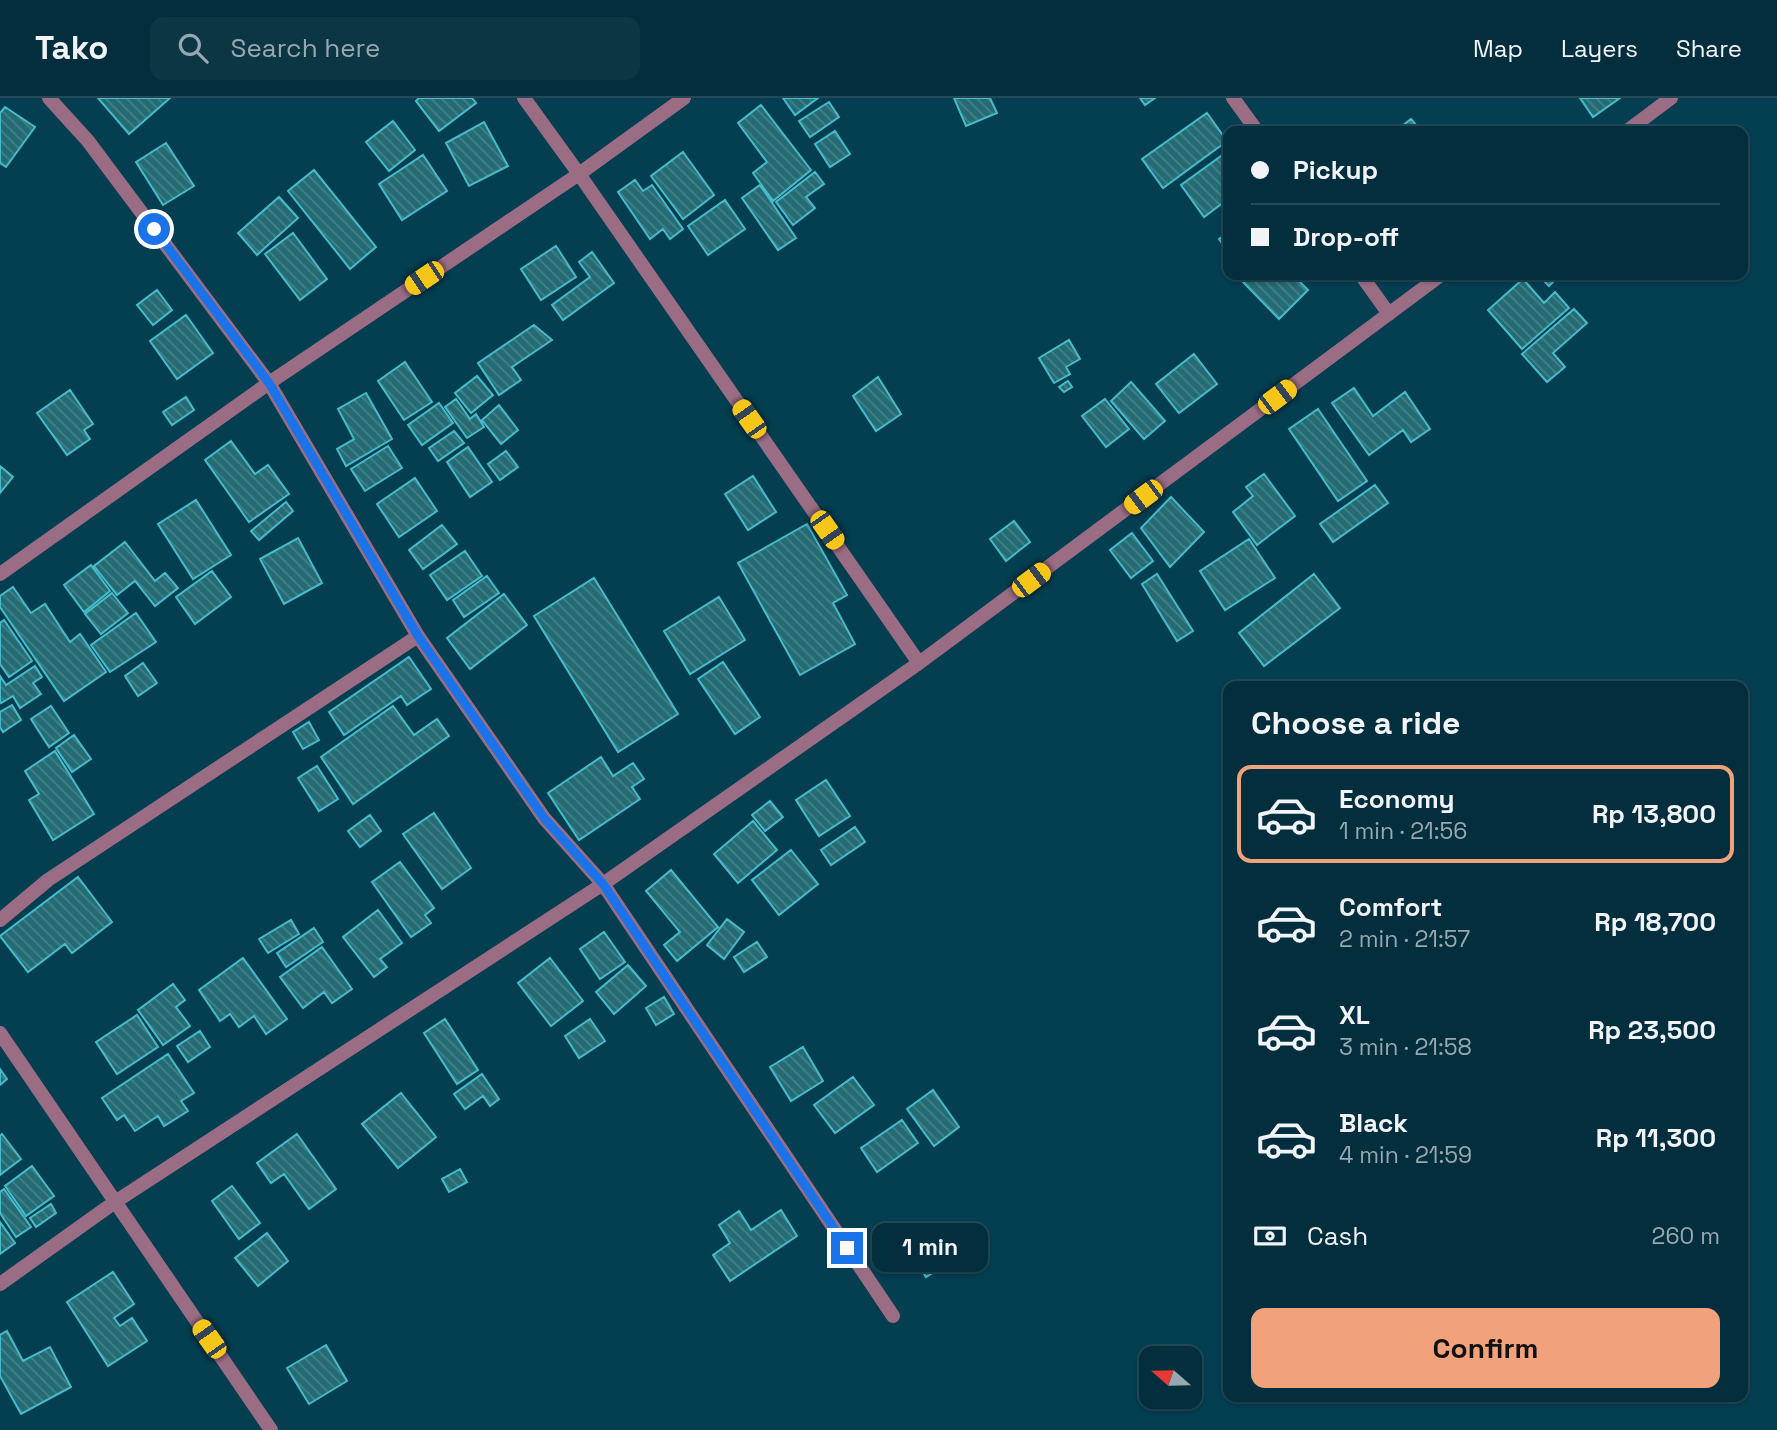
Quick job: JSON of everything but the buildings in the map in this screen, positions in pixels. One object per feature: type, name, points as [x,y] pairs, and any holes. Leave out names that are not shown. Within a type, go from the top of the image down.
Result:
[{"type":"street","points":[[48,98],[88,141],[269,383],[418,636],[544,818],[603,884],[893,1316]]},
{"type":"street","points":[[524,98],[919,663]]},
{"type":"street","points":[[0,573],[269,383],[579,174],[684,98]]},
{"type":"street","points":[[1233,98],[1253,126]]},
{"type":"street","points":[[1634,126],[1671,98]]},
{"type":"street","points":[[1365,280],[1389,314]]},
{"type":"street","points":[[0,1284],[116,1202],[603,884],[919,663],[1434,280]]},
{"type":"street","points":[[0,920],[48,880],[418,636]]},
{"type":"street","points":[[0,1033],[271,1430]]},
{"type":"route","points":[[154,229],[269,383],[418,636],[544,818],[603,884],[847,1248]]}]
